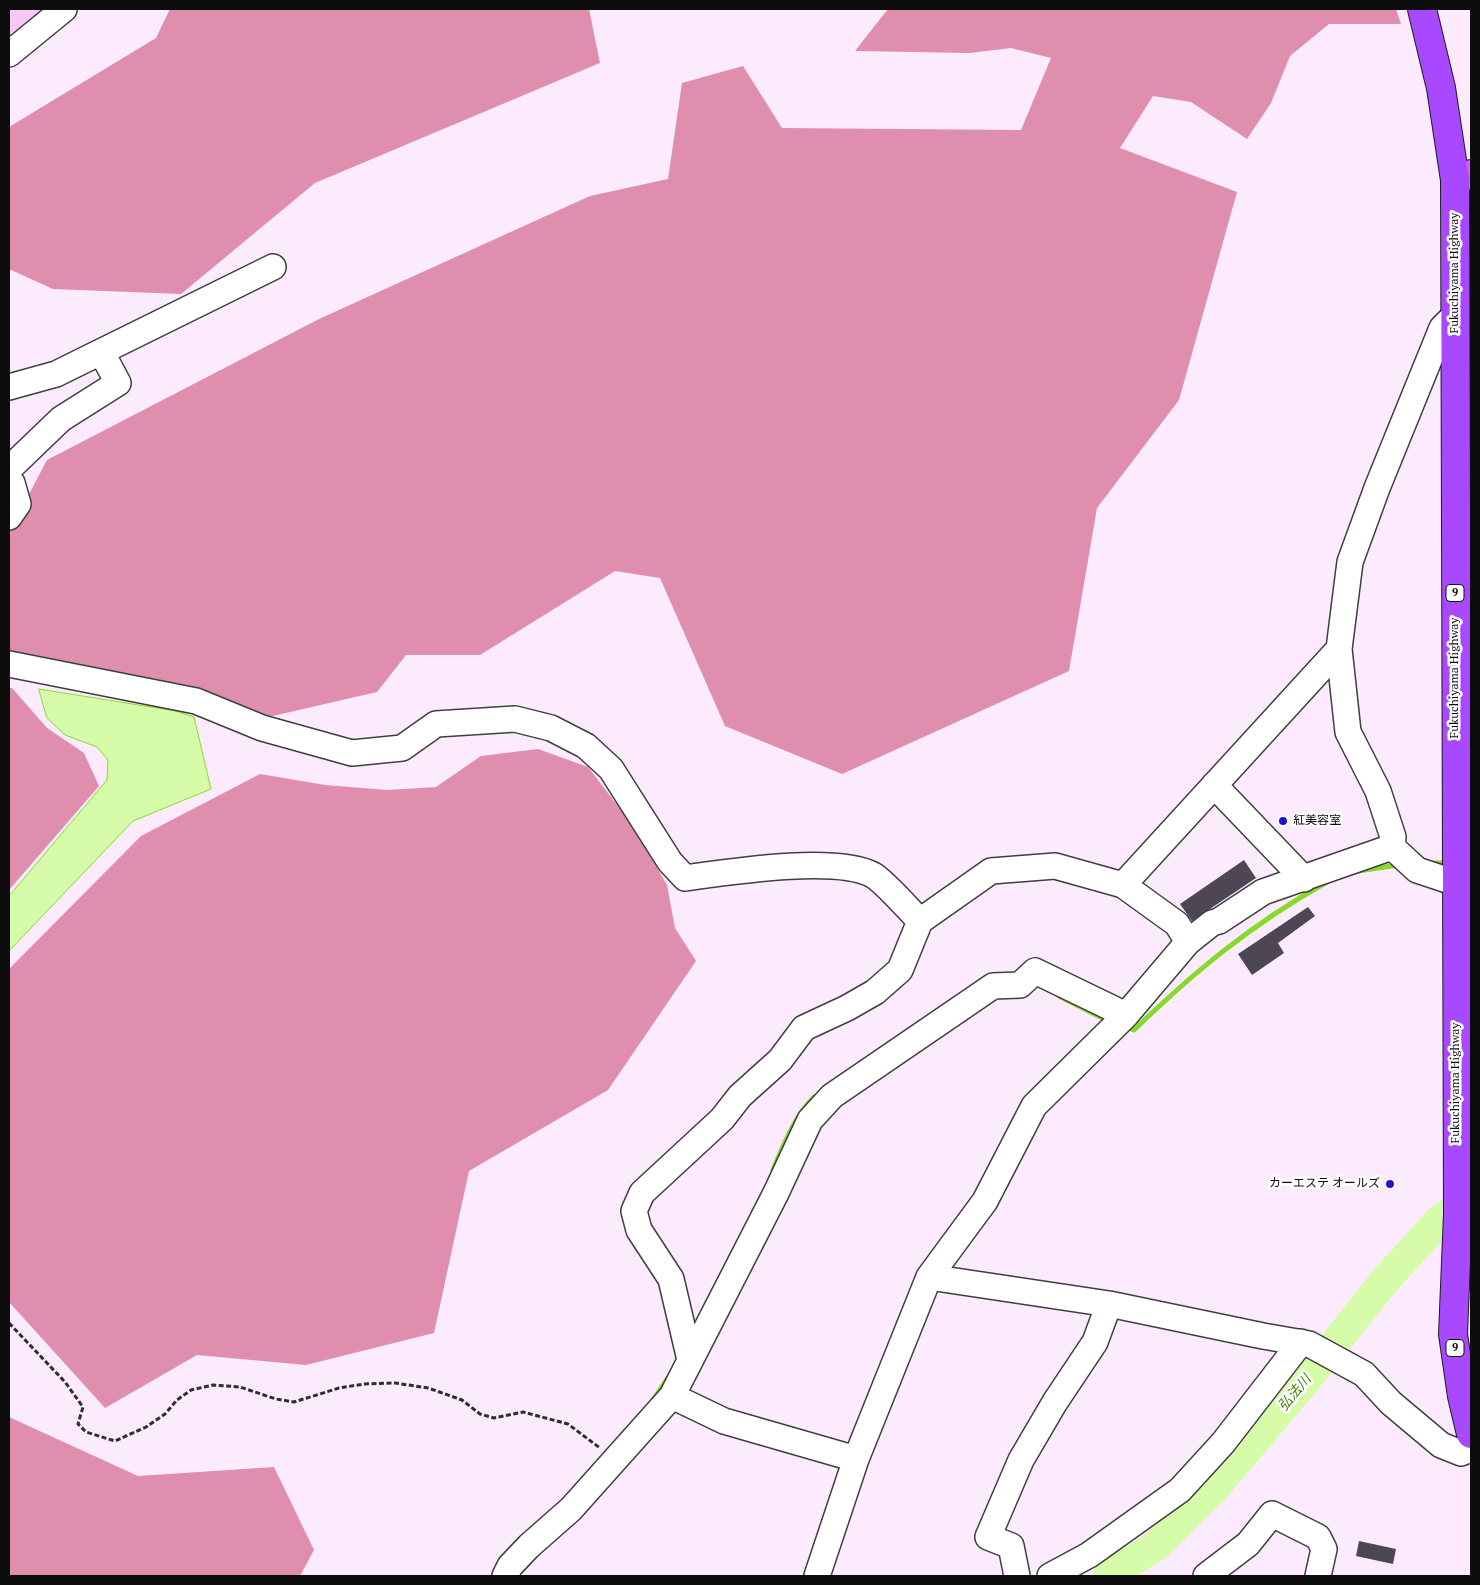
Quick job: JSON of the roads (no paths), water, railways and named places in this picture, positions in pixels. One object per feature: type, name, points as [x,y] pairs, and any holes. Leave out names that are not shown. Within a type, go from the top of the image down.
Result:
[{"type":"highway","name":"Fukuchiyama Highway","points":[[1422,9],[1441,88],[1466,178],[1456,314],[1463,479],[1463,884],[1461,1164],[1457,1261],[1453,1298],[1453,1334],[1462,1396],[1471,1434]]},
{"type":"highway","name":"Fukuchiyama Highway","points":[[1457,1261],[1471,1303]]},
{"type":"street","points":[[9,54],[64,9]]},
{"type":"street","points":[[9,388],[56,374],[102,353],[273,267]]},
{"type":"street","points":[[1392,847],[1393,837],[1378,791],[1348,732],[1339,649],[1350,562],[1377,488],[1442,328],[1456,314]]},
{"type":"street","points":[[9,517],[18,504],[11,476],[62,419],[118,382],[102,353]]},
{"type":"street","points":[[1123,885],[1339,649]]},
{"type":"street","points":[[9,664],[196,701],[262,728],[352,753],[402,748],[436,724],[515,719],[550,728],[586,746],[611,769],[670,862],[685,878],[752,868],[852,868],[874,876],[920,921]]},
{"type":"street","points":[[1214,785],[1304,879]]},
{"type":"street","points":[[817,1576],[856,1459],[929,1277],[985,1201],[1034,1106],[1126,1015],[1188,942],[1212,923],[1219,921],[1264,892],[1392,847]]},
{"type":"street","points":[[1392,847],[1417,870],[1463,884]]},
{"type":"street","points":[[690,1360],[671,1279],[639,1230],[634,1211],[642,1193],[722,1119],[740,1096],[780,1060],[804,1028],[847,1008],[875,992],[900,970],[920,921],[991,871],[1055,866],[1123,885],[1177,924],[1188,942]]},
{"type":"street","points":[[506,1576],[510,1566],[528,1546],[571,1509],[616,1461],[672,1396],[776,1193],[810,1120],[832,1096],[992,986],[1027,978],[1126,1015]]},
{"type":"street","points":[[929,1277],[1109,1304],[1309,1344],[1364,1374],[1391,1402],[1442,1445],[1461,1453],[1471,1449]]},
{"type":"street","points":[[1017,1576],[1011,1546],[988,1537],[1021,1460],[1054,1402],[1096,1342],[1109,1304]]},
{"type":"street","points":[[1050,1576],[1089,1555],[1180,1490],[1223,1443],[1301,1342]]},
{"type":"street","points":[[672,1396],[724,1421],[856,1459]]},
{"type":"street","points":[[1206,1576],[1248,1544],[1272,1514],[1318,1537],[1324,1549],[1318,1576]]},
{"type":"waterway","points":[[1430,863],[1444,863]]},
{"type":"waterway","points":[[1358,871],[1399,865]]},
{"type":"waterway","points":[[1125,1027],[1134,1030],[1179,988],[1225,950],[1274,915],[1327,882]]},
{"type":"waterway","points":[[1059,996],[1110,1022]]},
{"type":"waterway","points":[[773,1170],[795,1122],[814,1097]]},
{"type":"waterway","name":"弘法川","points":[[1108,1576],[1157,1545],[1217,1485],[1306,1380],[1386,1279],[1440,1220],[1471,1199]]},
{"type":"waterway","points":[[653,1400],[668,1378]]},
{"type":"place","name":"紅美容室","points":[[1283,821]]},
{"type":"place","name":"カーエステ オールズ","points":[[1390,1184]]}]
